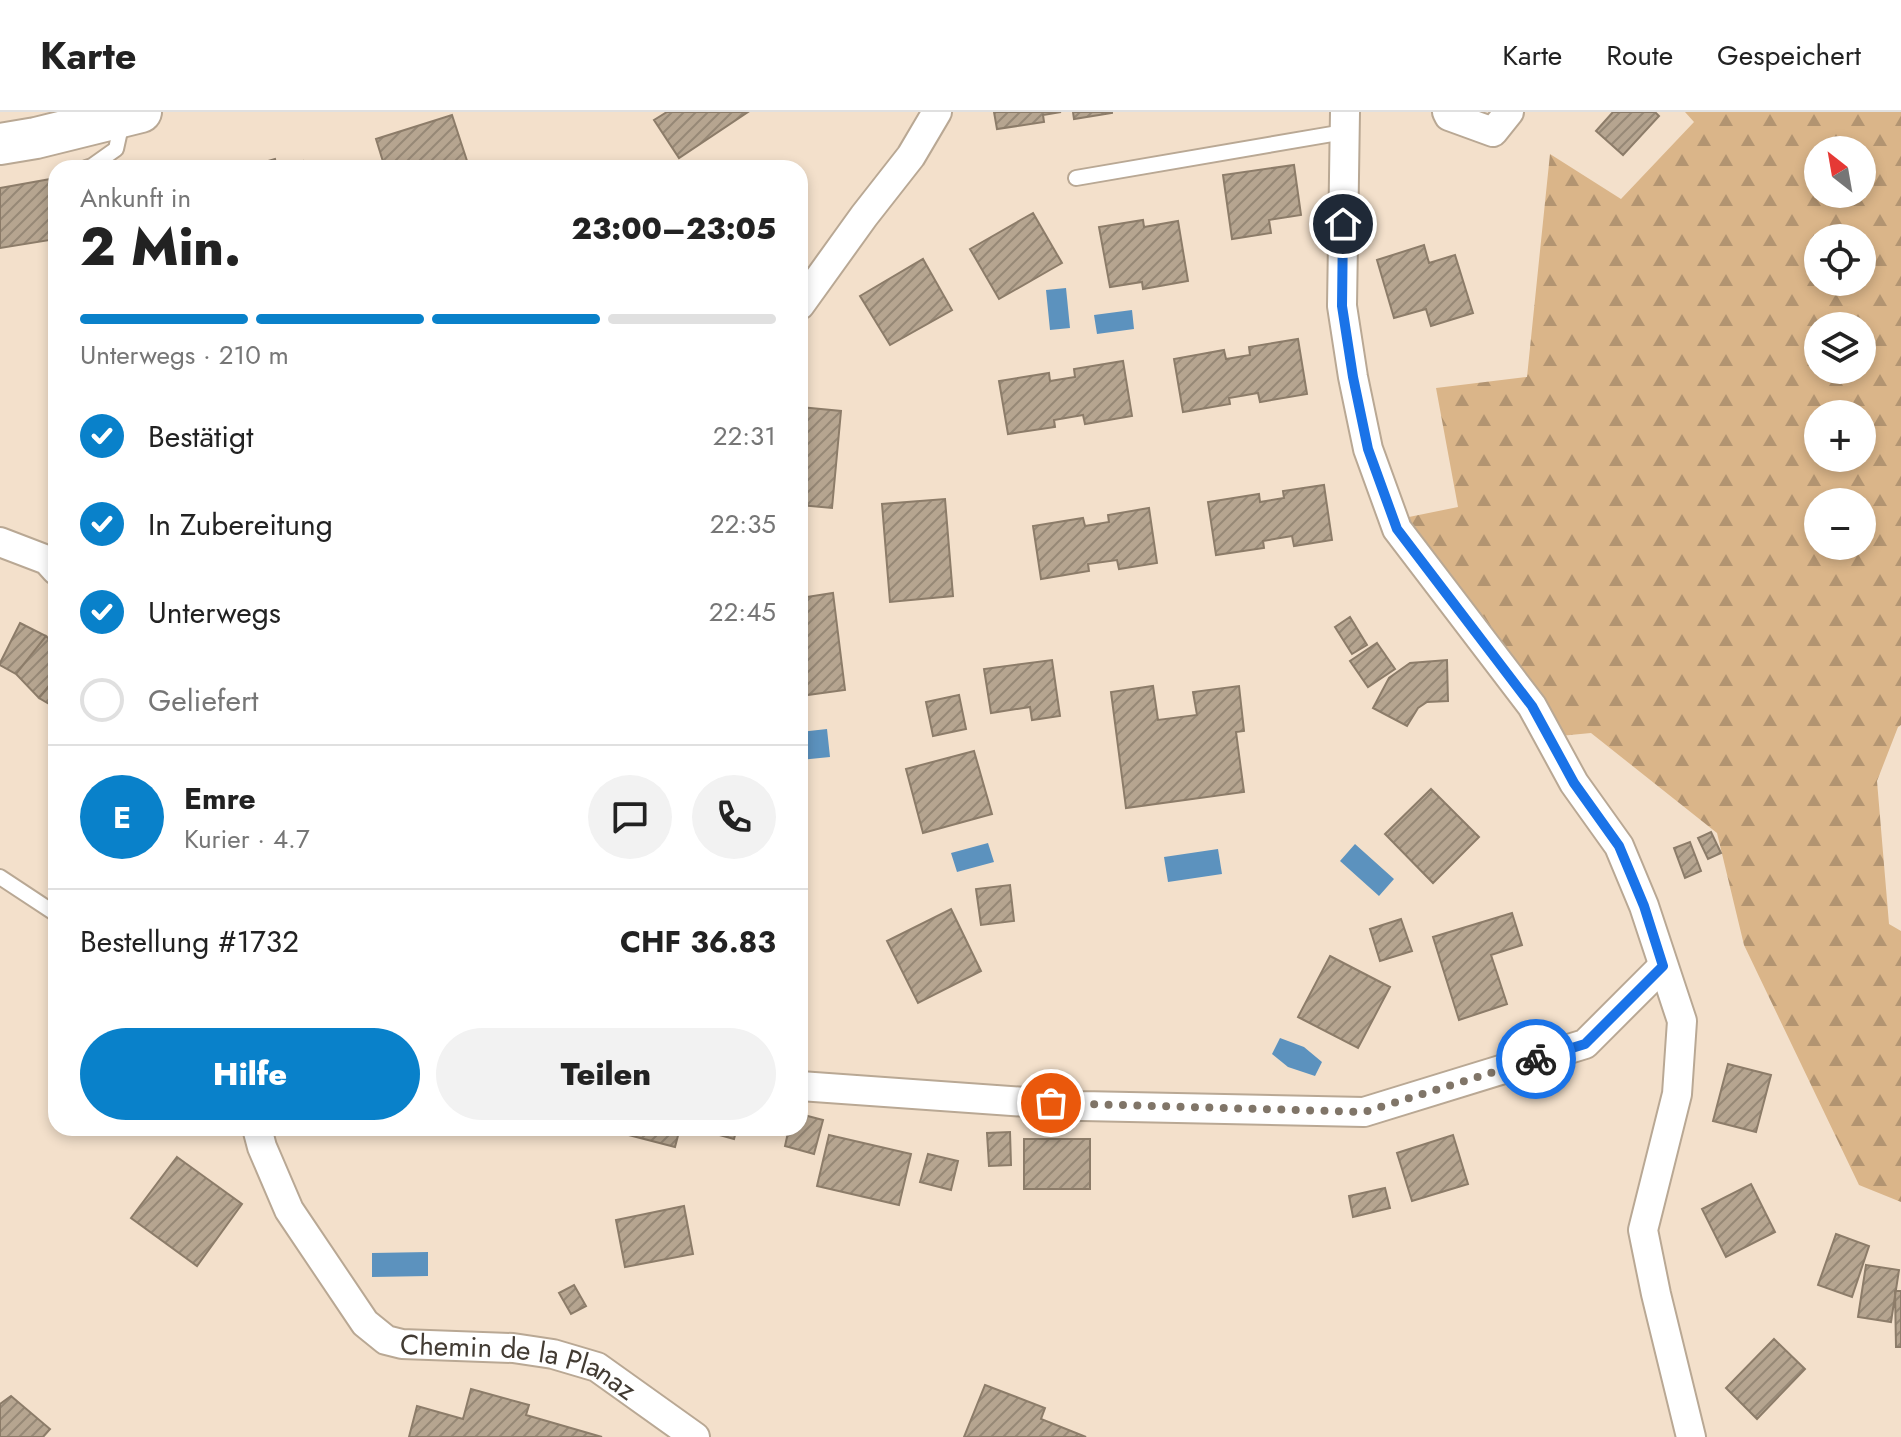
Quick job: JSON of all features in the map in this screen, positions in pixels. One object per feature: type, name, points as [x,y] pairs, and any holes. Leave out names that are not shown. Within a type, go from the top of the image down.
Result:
[{"type":"main road","points":[[0,144],[132,115]]},
{"type":"street","points":[[808,294],[911,156],[937,112]]},
{"type":"street","points":[[1447,112],[1449,116],[1493,132],[1509,112]]},
{"type":"street","points":[[1345,122],[1342,306],[1368,449],[1397,529],[1532,706],[1574,783],[1619,846],[1644,906],[1682,1021],[1677,1094],[1643,1230],[1691,1437]]},
{"type":"street","points":[[0,542],[48,561]]},
{"type":"street","points":[[808,1087],[1082,1106],[1364,1112],[1585,1044],[1663,966]]},
{"type":"street","name":"Chemin de la Planaz","points":[[259,1136],[289,1210],[365,1323],[386,1340],[402,1344],[513,1348],[553,1354],[597,1367],[695,1437]]},
{"type":"lane","points":[[100,160],[116,149],[132,115]]},
{"type":"lane","points":[[1076,178],[1345,122]]},
{"type":"lane","points":[[0,877],[48,909]]},
{"type":"green space","points":[[1685,112],[1901,112],[1901,725],[1877,781],[1889,924],[1901,931],[1901,1202],[1859,1185],[1744,945],[1717,833],[1591,733],[1549,737],[1404,518],[1458,507],[1436,388],[1527,377],[1550,154],[1621,199],[1694,122]]},
{"type":"water","points":[[1066,288],[1070,328],[1050,330],[1046,290]]},
{"type":"water","points":[[1132,310],[1134,329],[1097,334],[1094,315]]},
{"type":"water","points":[[827,729],[830,757],[808,759],[808,731]]},
{"type":"water","points":[[988,843],[994,862],[957,872],[951,853]]},
{"type":"water","points":[[1355,844],[1394,879],[1379,896],[1340,861]]},
{"type":"water","points":[[1218,849],[1222,874],[1168,882],[1164,857]]},
{"type":"water","points":[[1280,1038],[1304,1047],[1322,1062],[1315,1076],[1288,1067],[1272,1054]]},
{"type":"water","points":[[428,1252],[428,1276],[372,1277],[372,1253]]},
{"type":"building","points":[[667,112],[748,112],[679,158],[654,120]]},
{"type":"building","points":[[994,112],[1061,112],[1043,115],[1044,122],[997,129]]},
{"type":"building","points":[[1073,112],[1112,112],[1112,113],[1074,119]]},
{"type":"building","points":[[1613,112],[1655,112],[1659,116],[1623,155],[1596,131]]},
{"type":"building","points":[[452,115],[467,160],[383,160],[376,139]]},
{"type":"building","points":[[1294,165],[1301,215],[1269,220],[1271,233],[1232,239],[1223,175]]},
{"type":"building","points":[[48,179],[48,240],[0,248],[0,188]]},
{"type":"building","points":[[1033,213],[1062,263],[999,299],[970,249]]},
{"type":"building","points":[[1143,220],[1144,227],[1178,221],[1188,281],[1143,289],[1142,282],[1110,287],[1099,227]]},
{"type":"building","points":[[1424,245],[1429,263],[1455,255],[1473,313],[1431,326],[1426,309],[1394,318],[1377,260]]},
{"type":"building","points":[[923,259],[952,310],[890,345],[860,296]]},
{"type":"building","points":[[1298,339],[1307,394],[1260,402],[1258,393],[1229,398],[1230,404],[1183,412],[1174,359],[1224,350],[1226,359],[1250,355],[1249,347]]},
{"type":"building","points":[[1123,361],[1132,416],[1085,424],[1083,415],[1054,420],[1055,427],[1008,434],[999,381],[1049,373],[1050,381],[1075,377],[1074,369]]},
{"type":"building","points":[[808,408],[841,411],[832,508],[808,506]]},
{"type":"building","points":[[1324,485],[1332,540],[1294,546],[1292,536],[1263,541],[1264,548],[1216,555],[1208,502],[1259,494],[1260,502],[1284,498],[1283,491]]},
{"type":"building","points":[[945,499],[953,596],[890,602],[882,504]]},
{"type":"building","points":[[1149,508],[1157,563],[1119,569],[1117,560],[1088,564],[1089,571],[1041,579],[1033,526],[1083,518],[1085,526],[1109,522],[1108,515]]},
{"type":"building","points":[[833,593],[845,690],[808,695],[808,597]]},
{"type":"building","points":[[1350,617],[1367,645],[1352,654],[1335,627]]},
{"type":"building","points":[[20,623],[46,636],[16,674],[0,663]]},
{"type":"building","points":[[46,636],[48,687],[39,698],[16,674]]},
{"type":"building","points":[[1377,643],[1395,669],[1368,687],[1350,661]]},
{"type":"building","points":[[1052,660],[1060,716],[1032,720],[1030,707],[991,713],[984,669]]},
{"type":"building","points":[[1447,660],[1448,701],[1427,702],[1418,708],[1407,726],[1373,708],[1389,678],[1410,663]]},
{"type":"building","points":[[1153,686],[1158,720],[1197,715],[1193,692],[1239,686],[1244,731],[1236,732],[1244,792],[1126,808],[1111,692]]},
{"type":"building","points":[[48,687],[48,703],[39,698]]},
{"type":"building","points":[[959,695],[966,729],[933,736],[926,702]]},
{"type":"building","points":[[974,751],[992,814],[923,833],[906,769]]},
{"type":"building","points":[[1431,789],[1479,837],[1433,883],[1385,834]]},
{"type":"building","points":[[1711,832],[1721,853],[1708,859],[1698,838]]},
{"type":"building","points":[[1690,842],[1701,871],[1685,878],[1674,848]]},
{"type":"building","points":[[1010,885],[1014,921],[981,925],[976,889]]},
{"type":"building","points":[[951,909],[981,971],[918,1003],[887,941]]},
{"type":"building","points":[[1512,913],[1522,945],[1491,955],[1507,1004],[1459,1020],[1433,937]]},
{"type":"building","points":[[1401,919],[1412,951],[1380,961],[1370,929]]},
{"type":"building","points":[[1330,956],[1390,987],[1358,1048],[1298,1017]]},
{"type":"building","points":[[1728,1064],[1771,1075],[1756,1132],[1713,1121]]},
{"type":"building","points":[[808,1116],[823,1120],[814,1154],[785,1146],[787,1136],[808,1136]]},
{"type":"building","points":[[1010,1132],[1011,1165],[989,1166],[987,1133]]},
{"type":"building","points":[[829,1135],[911,1154],[899,1205],[817,1186]]},
{"type":"building","points":[[1453,1135],[1468,1184],[1412,1201],[1397,1153]]},
{"type":"building","points":[[633,1136],[678,1136],[675,1147]]},
{"type":"building","points":[[1024,1139],[1090,1139],[1090,1189],[1024,1189]]},
{"type":"building","points":[[928,1154],[958,1161],[951,1190],[920,1182]]},
{"type":"building","points":[[177,1157],[242,1204],[197,1266],[131,1218]]},
{"type":"building","points":[[1751,1184],[1775,1232],[1726,1257],[1702,1209]]},
{"type":"building","points":[[1385,1188],[1390,1208],[1353,1217],[1349,1196]]},
{"type":"building","points":[[684,1206],[693,1254],[625,1267],[616,1220]]},
{"type":"building","points":[[1836,1234],[1869,1246],[1852,1297],[1818,1285]]},
{"type":"building","points":[[1866,1265],[1899,1270],[1891,1322],[1858,1317]]},
{"type":"building","points":[[574,1285],[586,1306],[571,1314],[559,1293]]},
{"type":"building","points":[[1895,1291],[1901,1291],[1901,1347],[1896,1347]]},
{"type":"building","points":[[1774,1339],[1805,1369],[1757,1419],[1726,1388]]},
{"type":"building","points":[[985,1385],[1045,1408],[1041,1419],[1086,1437],[964,1437]]},
{"type":"building","points":[[471,1389],[529,1405],[526,1415],[602,1437],[409,1437],[417,1406],[463,1419]]},
{"type":"building","points":[[11,1396],[50,1429],[43,1437],[0,1437],[0,1404]]},
{"type":"way so far","points":[[1051,1103],[1364,1112],[1536,1059]]},
{"type":"route","points":[[1343,224],[1342,306],[1353,377],[1368,449],[1397,529],[1532,706],[1574,783],[1619,846],[1644,906],[1663,966],[1585,1044],[1536,1059]]}]
